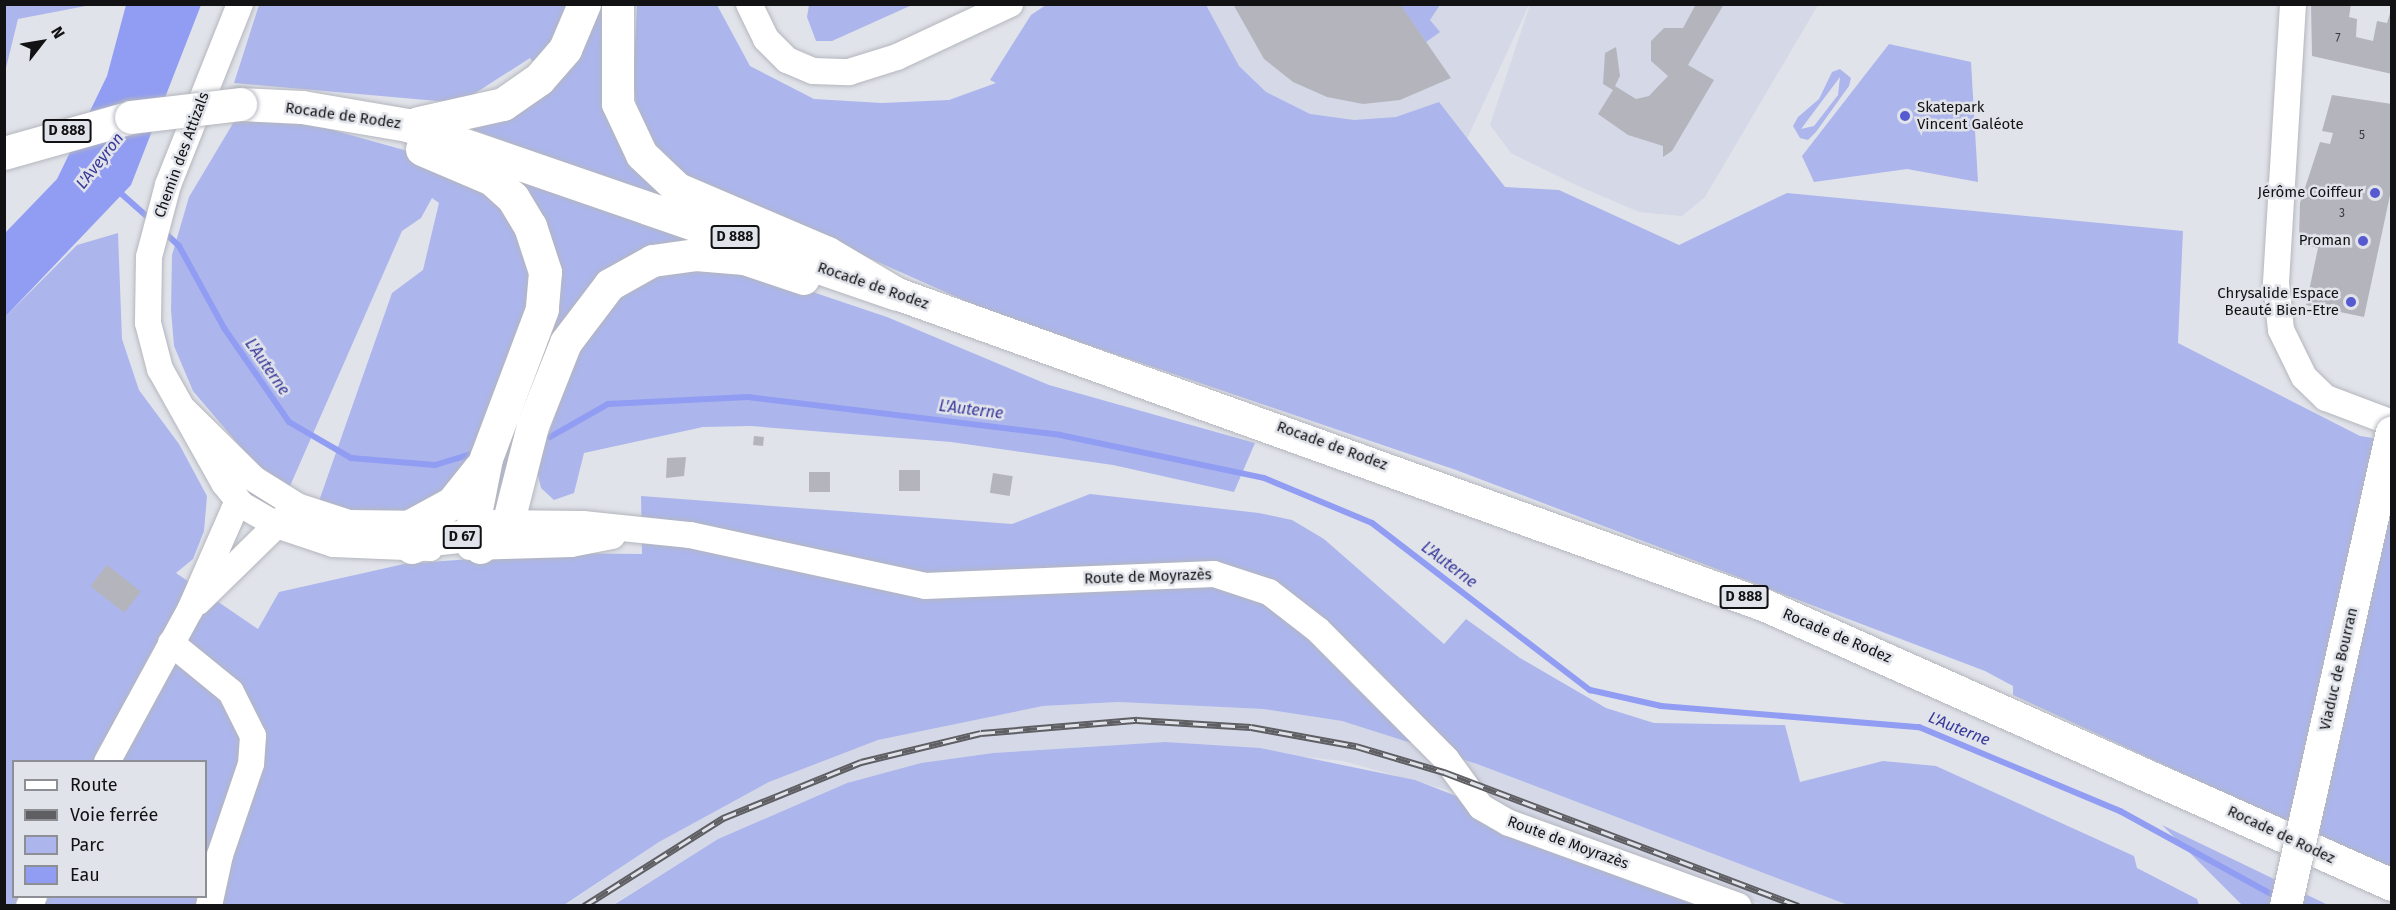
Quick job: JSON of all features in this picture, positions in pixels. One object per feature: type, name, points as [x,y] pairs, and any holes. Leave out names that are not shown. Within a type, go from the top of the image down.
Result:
[{"type":"highway","points":[[407,125],[471,116],[503,104],[539,79],[565,49],[584,4]]},
{"type":"highway","name":"Rocade de Rodez","points":[[4,153],[98,124],[240,104],[302,107],[407,125],[897,294]]},
{"type":"highway","points":[[302,107],[492,179],[530,226],[545,272],[542,309],[486,458],[476,536]]},
{"type":"highway","points":[[412,536],[453,503],[486,458]]},
{"type":"main road","points":[[618,4],[618,104],[642,155],[659,173],[678,189],[828,253],[897,294]]},
{"type":"main road","points":[[509,521],[533,426],[566,343],[610,285],[653,261],[696,255],[745,259],[1051,366],[1077,357]]},
{"type":"main road","name":"Rocade de Rodez","points":[[897,294],[1766,606],[2391,885]]},
{"type":"main road","name":"Viaduc de Bourran","points":[[2286,906],[2391,433]]},
{"type":"main road","name":"D 67","points":[[412,536],[476,536],[496,533],[509,521]]},
{"type":"street","name":"Chemin des Attizals","points":[[240,4],[168,185],[155,230],[146,284],[148,323],[160,369],[242,505],[276,525]]},
{"type":"street","points":[[749,4],[766,39],[787,60],[813,71],[849,72],[897,57],[1010,4]]},
{"type":"street","points":[[2294,4],[2276,283],[2281,330],[2304,377],[2326,398],[2391,423]]},
{"type":"street","name":"Chemin des Attizals","points":[[184,410],[254,479],[297,506]]},
{"type":"street","points":[[108,760],[190,610],[234,510],[242,505],[297,506]]},
{"type":"street","points":[[190,610],[297,506]]},
{"type":"street","name":"D 67","points":[[297,506],[349,523],[412,536]]},
{"type":"street","name":"Route de Moyrazès","points":[[509,521],[740,544],[826,569],[925,586],[1214,574],[1269,592],[1318,630],[1446,759],[1481,807],[1509,823],[1738,906]]},
{"type":"street","name":"D 67","points":[[276,525],[333,544],[412,536]]},
{"type":"street","name":"Route de Moyrazès","points":[[476,536],[571,544],[630,532]]},
{"type":"street","points":[[171,643],[231,692],[253,736],[251,764],[220,855],[209,906]]},
{"type":"shaded area","points":[[1046,5],[1529,5],[1465,143],[990,80],[1031,15]]},
{"type":"shaded area","points":[[1530,5],[1818,5],[1705,197],[1682,216],[1639,212],[1576,185],[1511,153],[1490,125]]},
{"type":"shaded area","points":[[1118,702],[1263,709],[1342,721],[1477,764],[1848,905],[1763,905],[1494,803],[1343,761],[1165,742],[993,753],[921,763],[847,783],[718,839],[612,905],[564,906],[659,842],[769,782],[878,740],[1043,706]]},
{"type":"green space","points":[[5,4],[91,5],[18,19],[5,72]]},
{"type":"green space","points":[[809,4],[912,5],[832,41],[816,41],[807,17]]},
{"type":"green space","points":[[259,5],[571,5],[537,68],[530,58],[460,103],[234,83]]},
{"type":"green space","points":[[591,5],[610,5],[606,55],[673,202],[465,127],[510,111]]},
{"type":"green space","points":[[637,5],[717,5],[750,66],[814,99],[882,103],[949,100],[996,83],[990,80],[1031,15],[1046,5],[1206,5],[1239,66],[1266,92],[1310,114],[1354,120],[1396,117],[1439,102],[1505,187],[1559,190],[1679,245],[1787,193],[2183,231],[2178,343],[2360,436],[2391,441],[2391,870],[2013,695],[2013,686],[1985,671],[1456,470],[988,311],[680,174],[646,136],[637,111],[633,81]]},
{"type":"green space","points":[[1400,5],[1440,5],[1430,20],[1440,32],[1426,42]]},
{"type":"green space","name":"Skatepark Vincent Galéote","points":[[1889,44],[1971,62],[1978,182],[1907,169],[1814,182],[1802,156]]},
{"type":"green space","points":[[1840,69],[1851,78],[1849,86],[1816,132],[1808,140],[1800,138],[1793,126],[1798,117],[1819,99],[1832,72]],"holes":[[[1840,77],[1838,95],[1814,126],[1801,129]]]},
{"type":"green space","points":[[272,119],[322,127],[411,152],[503,202],[537,276],[469,468],[450,500],[394,514],[355,512],[319,501],[392,293],[423,270],[439,203],[432,198],[421,218],[402,231],[290,486],[255,464],[193,391],[174,346],[171,310],[172,255],[189,197],[235,120]]},
{"type":"green space","points":[[504,173],[701,240],[632,261],[510,463],[490,513],[484,498],[552,309]]},
{"type":"green space","points":[[118,233],[122,339],[139,390],[179,444],[207,496],[204,531],[193,559],[176,573],[258,629],[279,592],[404,564],[550,553],[642,554],[641,496],[1012,524],[1090,494],[1259,513],[1292,520],[1324,539],[1444,644],[1466,619],[1520,658],[1606,708],[1654,723],[1785,725],[1800,782],[1883,761],[1936,766],[2134,856],[2137,868],[2197,899],[2199,905],[1848,905],[1477,764],[1342,721],[1263,709],[1118,702],[1043,706],[878,740],[769,782],[659,842],[564,905],[5,906],[5,317],[77,245]]},
{"type":"green space","points":[[684,265],[771,278],[887,317],[1049,385],[1255,443],[1234,492],[1113,465],[951,442],[750,426],[703,427],[584,453],[574,493],[554,500],[541,488],[536,467],[578,354],[604,312],[636,283]]},
{"type":"green space","points":[[1165,742],[1260,748],[1415,780],[1738,906],[612,906],[718,839],[847,783],[921,763],[993,753]]},
{"type":"green space","points":[[2162,825],[2328,905],[2242,905]]},
{"type":"water","name":"L'Aveyron","points":[[126,5],[201,5],[131,185],[5,317],[5,233],[57,179],[107,76]]},
{"type":"building","points":[[1233,4],[1400,4],[1451,78],[1400,100],[1363,104],[1327,97],[1293,82],[1264,59]]},
{"type":"building","points":[[1696,4],[1724,4],[1688,65],[1714,80],[1672,151],[1663,157],[1663,146],[1628,135],[1598,114],[1613,90],[1603,84],[1605,53],[1616,47],[1620,76],[1615,86],[1636,99],[1649,96],[1668,76],[1651,61],[1651,41],[1664,28],[1683,28]]},
{"type":"building","points":[[2311,4],[2351,4],[2349,17],[2357,19],[2356,37],[2373,41],[2377,21],[2387,23],[2392,7],[2392,74],[2312,56]]},
{"type":"building","points":[[2332,95],[2392,104],[2392,186],[2364,317],[2306,305],[2318,248],[2304,245],[2306,238],[2299,237],[2300,203],[2320,142],[2330,144],[2333,133],[2322,131]]},
{"type":"building","points":[[754,436],[764,437],[763,446],[753,445]]},
{"type":"building","points":[[686,457],[684,476],[666,478],[667,458]]},
{"type":"building","points":[[899,470],[920,470],[920,491],[899,491]]},
{"type":"building","points":[[809,472],[830,472],[830,492],[809,492]]},
{"type":"building","points":[[993,473],[1013,476],[1010,496],[990,493]]},
{"type":"building","points":[[107,565],[141,591],[124,613],[90,586]]},
{"type":"waterway","name":"L'Auterne","points":[[116,189],[151,220]]},
{"type":"waterway","name":"L'Auterne","points":[[163,231],[179,246],[224,328],[289,422],[351,458],[435,465],[475,453]]},
{"type":"waterway","name":"L'Auterne","points":[[550,437],[608,404],[748,397],[1060,435],[1264,478],[1372,523],[1590,690],[1661,706],[1919,727],[2120,811],[2278,898]]},
{"type":"railway","points":[[584,906],[723,818],[861,762],[981,733],[1137,720],[1251,727],[1356,746],[1444,772],[1799,906]]},
{"type":"place","name":"Skatepark Vincent Galéote","points":[[1905,116]]},
{"type":"place","name":"Jérôme Coiffeur","points":[[2375,193]]},
{"type":"place","name":"Proman","points":[[2363,241]]},
{"type":"place","name":"Chrysalide Espace Beauté Bien-Etre","points":[[2351,302]]}]
